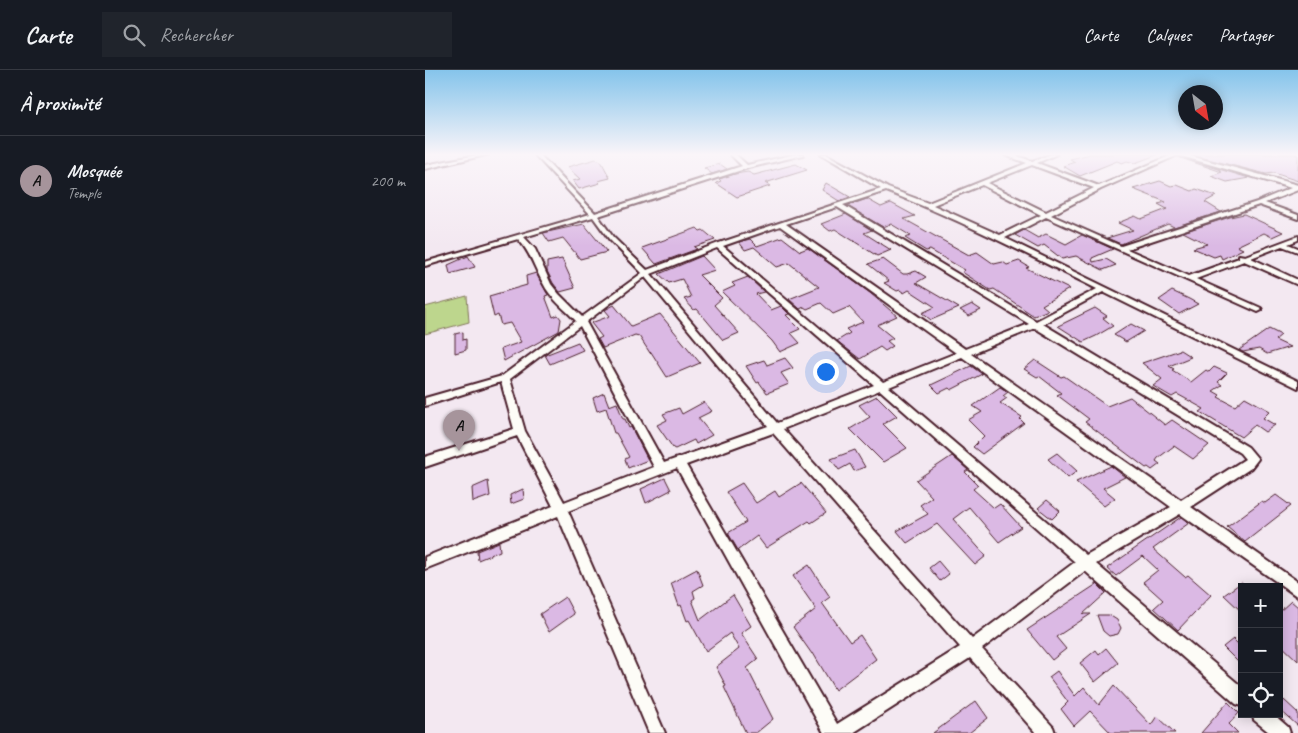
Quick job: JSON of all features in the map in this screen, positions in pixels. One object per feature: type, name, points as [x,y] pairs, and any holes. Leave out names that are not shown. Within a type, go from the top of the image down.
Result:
[{"type":"street","points":[[566,185],[594,215],[611,238],[646,274],[775,428],[1047,733]]},
{"type":"street","points":[[425,264],[594,215],[687,185]]},
{"type":"street","points":[[879,185],[1000,238],[1298,385]]},
{"type":"street","points":[[928,205],[977,185]]},
{"type":"street","points":[[986,185],[1045,214],[1258,310]]},
{"type":"street","points":[[1091,185],[1099,188]]},
{"type":"street","points":[[1000,238],[1106,185]]},
{"type":"street","points":[[1122,248],[1297,188]]},
{"type":"street","points":[[425,402],[505,378],[646,274],[718,245],[886,189]]},
{"type":"street","points":[[1259,202],[1298,217]]},
{"type":"street","points":[[837,733],[972,648],[1085,563],[1181,507],[1247,465],[1252,459],[1244,450],[1035,326],[838,205]]},
{"type":"street","points":[[781,224],[1298,590]]},
{"type":"street","points":[[520,237],[531,249],[547,284],[556,296],[582,322],[661,469]]},
{"type":"street","points":[[1189,278],[1298,238]]},
{"type":"street","points":[[1282,244],[1298,250]]},
{"type":"street","points":[[718,245],[1238,695]]},
{"type":"street","points":[[1242,257],[1298,283]]},
{"type":"street","points":[[425,564],[661,469],[680,464],[775,428],[1035,326],[1102,289]]},
{"type":"street","points":[[505,378],[520,431],[561,509],[657,733]]},
{"type":"street","points":[[425,462],[520,431]]},
{"type":"street","points":[[680,464],[833,733]]},
{"type":"street","points":[[1265,718],[1282,733]]},
{"type":"green space","points":[[467,296],[469,322],[425,334],[425,307]]},
{"type":"building","points":[[576,185],[593,185],[579,189]]},
{"type":"building","points":[[719,185],[770,186],[737,197]]},
{"type":"building","points":[[825,185],[829,185],[850,197],[839,201],[822,190]]},
{"type":"building","points":[[1147,185],[1169,185],[1177,185],[1192,191],[1196,189],[1216,196],[1205,202],[1221,212],[1174,227],[1168,224],[1121,244],[1107,238],[1133,230],[1118,223],[1135,216],[1141,219],[1167,209],[1158,204],[1166,202],[1133,189]]},
{"type":"building","points":[[867,199],[881,207],[891,203],[915,216],[904,219],[969,255],[977,252],[994,264],[1003,262],[1007,265],[1019,261],[1029,267],[1026,268],[1069,289],[1042,305],[1048,310],[1034,316],[994,289],[990,290],[962,272],[965,270],[930,250],[926,251],[905,238],[911,236],[891,224],[883,227],[847,206]]},
{"type":"building","points":[[846,214],[872,230],[864,233],[891,250],[877,256],[835,229],[830,231],[821,224]]},
{"type":"building","points":[[1244,214],[1283,232],[1272,237],[1264,233],[1237,246],[1243,249],[1222,259],[1220,255],[1214,257],[1193,248],[1207,244],[1183,232],[1230,217]]},
{"type":"building","points":[[584,224],[607,252],[580,259],[563,238],[549,242],[543,233]]},
{"type":"building","points":[[697,228],[700,231],[703,230],[715,240],[694,247],[697,249],[656,264],[642,248]]},
{"type":"building","points":[[1024,230],[1038,238],[1046,234],[1066,244],[1082,235],[1113,249],[1092,258],[1093,262],[1106,259],[1116,265],[1103,270],[1076,256],[1062,259],[1044,245],[1038,248],[1015,235]]},
{"type":"building","points":[[782,237],[800,251],[808,248],[870,293],[897,316],[877,325],[893,338],[887,341],[893,346],[885,351],[880,347],[860,359],[837,341],[850,333],[846,329],[863,322],[849,307],[833,314],[821,303],[807,309],[804,307],[800,309],[789,299],[819,287],[789,263],[777,267],[754,247],[745,250],[739,242],[750,239],[757,246]]},
{"type":"building","points":[[468,256],[475,267],[450,274],[448,265]]},
{"type":"building","points":[[702,256],[715,270],[699,275],[722,298],[714,305],[739,333],[723,340],[697,309],[694,310],[684,299],[691,297],[682,279],[669,283],[659,274]]},
{"type":"building","points":[[562,259],[575,288],[560,292],[547,271],[547,262]]},
{"type":"building","points":[[883,259],[903,274],[916,271],[926,277],[916,283],[959,308],[931,320],[922,313],[935,307],[909,290],[904,293],[884,283],[889,281],[868,264]]},
{"type":"building","points":[[536,273],[548,295],[545,296],[553,317],[558,315],[561,319],[559,331],[504,361],[501,349],[521,342],[510,323],[501,325],[498,315],[494,317],[489,296],[527,285],[526,276]]},
{"type":"building","points":[[748,277],[764,292],[756,294],[771,310],[781,306],[789,314],[786,315],[800,329],[791,333],[800,343],[780,352],[772,341],[722,292],[735,286],[732,283]]},
{"type":"building","points":[[1172,291],[1198,304],[1179,314],[1159,300]]},
{"type":"building","points":[[972,304],[981,310],[969,316],[960,310]]},
{"type":"building","points":[[614,305],[631,326],[660,314],[700,363],[667,377],[639,336],[635,335],[603,348],[598,339],[602,337],[591,323],[610,316],[605,310]]},
{"type":"building","points":[[1095,308],[1107,316],[1103,318],[1113,326],[1096,336],[1083,342],[1058,326]]},
{"type":"building","points":[[1131,324],[1144,331],[1126,342],[1114,335]]},
{"type":"building","points":[[1269,329],[1281,335],[1275,340],[1290,347],[1267,354],[1259,349],[1243,352],[1239,350]]},
{"type":"building","points":[[463,332],[463,340],[466,339],[466,350],[455,353],[455,334]]},
{"type":"building","points":[[578,342],[583,350],[550,364],[545,355]]},
{"type":"building","points":[[1180,350],[1191,357],[1169,366],[1174,369],[1172,370],[1191,382],[1206,370],[1209,372],[1214,367],[1227,373],[1218,382],[1222,385],[1213,391],[1220,395],[1218,397],[1235,406],[1245,397],[1270,411],[1263,418],[1275,425],[1265,432],[1255,425],[1241,437],[1200,412],[1204,409],[1177,394],[1172,397],[1153,386],[1162,379],[1142,363]]},
{"type":"building","points":[[785,358],[793,368],[781,373],[789,384],[767,393],[759,382],[757,383],[746,366],[764,360],[767,365]]},
{"type":"building","points":[[1035,360],[1061,377],[1064,376],[1107,406],[1130,397],[1165,425],[1172,420],[1209,445],[1193,459],[1174,446],[1158,458],[1156,461],[1160,464],[1152,470],[1148,467],[1146,468],[1085,422],[1089,419],[1057,395],[1061,393],[1039,376],[1037,377],[1024,369]]},
{"type":"building","points":[[971,366],[982,374],[951,390],[949,388],[939,393],[931,385]]},
{"type":"building","points":[[1000,387],[1008,392],[1003,396],[1007,398],[1000,403],[1022,417],[1020,419],[1024,423],[982,454],[973,447],[984,436],[968,420],[982,412],[973,406]]},
{"type":"building","points":[[604,393],[609,406],[617,403],[623,419],[625,419],[629,428],[631,427],[648,460],[628,468],[625,459],[629,457],[616,433],[614,433],[606,408],[597,411],[593,398]]},
{"type":"building","points":[[877,396],[897,416],[883,424],[907,448],[883,462],[850,429],[870,417],[859,405]]},
{"type":"building","points":[[704,402],[712,411],[698,418],[712,435],[696,444],[694,440],[675,449],[673,448],[657,425],[667,420],[663,414],[679,408],[682,414]]},
{"type":"building","points":[[855,450],[865,467],[854,471],[850,464],[839,470],[831,459]]},
{"type":"building","points":[[1057,453],[1077,471],[1068,478],[1048,459]]},
{"type":"building","points":[[952,456],[968,470],[965,472],[978,485],[973,489],[994,508],[1000,504],[1021,527],[999,542],[969,507],[953,519],[986,556],[975,565],[937,524],[907,543],[897,531],[928,514],[920,505],[932,497],[916,480]]},
{"type":"building","points":[[1111,466],[1125,477],[1103,488],[1115,498],[1104,506],[1076,482]]},
{"type":"building","points":[[665,478],[671,490],[646,503],[641,489]]},
{"type":"building","points":[[488,481],[490,496],[473,502],[472,488]]},
{"type":"building","points":[[742,483],[756,503],[775,491],[779,497],[801,483],[826,513],[811,523],[809,521],[766,548],[757,536],[738,550],[728,533],[746,522],[726,492]]},
{"type":"building","points":[[523,489],[524,499],[511,504],[510,495]]},
{"type":"building","points":[[1276,495],[1291,506],[1245,542],[1227,527],[1262,501],[1265,503]]},
{"type":"building","points":[[1047,500],[1060,511],[1052,519],[1038,508]]},
{"type":"building","points":[[1181,517],[1189,523],[1153,549],[1185,577],[1188,575],[1211,595],[1178,630],[1154,608],[1163,600],[1143,582],[1158,570],[1143,556],[1116,576],[1107,568]]},
{"type":"building","points":[[499,542],[500,551],[478,560],[477,551]]},
{"type":"building","points":[[938,561],[949,574],[940,581],[929,568]]},
{"type":"building","points":[[809,565],[830,597],[822,603],[850,642],[860,635],[876,659],[835,690],[813,653],[793,627],[816,609],[793,576]]},
{"type":"building","points":[[697,569],[703,585],[693,591],[695,598],[692,600],[700,620],[733,595],[751,626],[741,633],[758,659],[747,668],[773,719],[756,733],[746,733],[716,667],[739,649],[730,633],[706,651],[689,620],[687,621],[681,605],[679,606],[671,583]]},
{"type":"building","points":[[1097,584],[1106,593],[1083,614],[1091,614],[1056,637],[1066,649],[1052,660],[1027,630]]},
{"type":"building","points":[[1238,585],[1238,608],[1224,595]]},
{"type":"building","points":[[565,597],[574,614],[549,632],[540,614]]},
{"type":"building","points":[[1291,601],[1298,607],[1298,661],[1283,647],[1283,608]]},
{"type":"building","points":[[1097,615],[1109,615],[1117,620],[1121,628],[1118,634],[1109,636],[1103,631]]},
{"type":"building","points":[[1233,639],[1238,644],[1238,662],[1223,647]]},
{"type":"building","points":[[1106,648],[1118,663],[1095,682],[1080,663],[1096,650],[1099,654]]},
{"type":"building","points":[[1057,671],[1075,696],[1084,687],[1099,705],[1114,686],[1151,725],[1157,716],[1175,733],[1111,733],[1090,711],[1074,726],[1061,709],[1068,702],[1049,677]]},
{"type":"building","points":[[1284,700],[1298,713],[1298,726],[1283,713]]},
{"type":"building","points":[[976,701],[988,718],[969,733],[933,733]]},
{"type":"building","points":[[1228,702],[1238,712],[1229,724],[1238,733],[1201,733]]},
{"type":"place","name":"Mosquée","points":[[459,451]]}]
